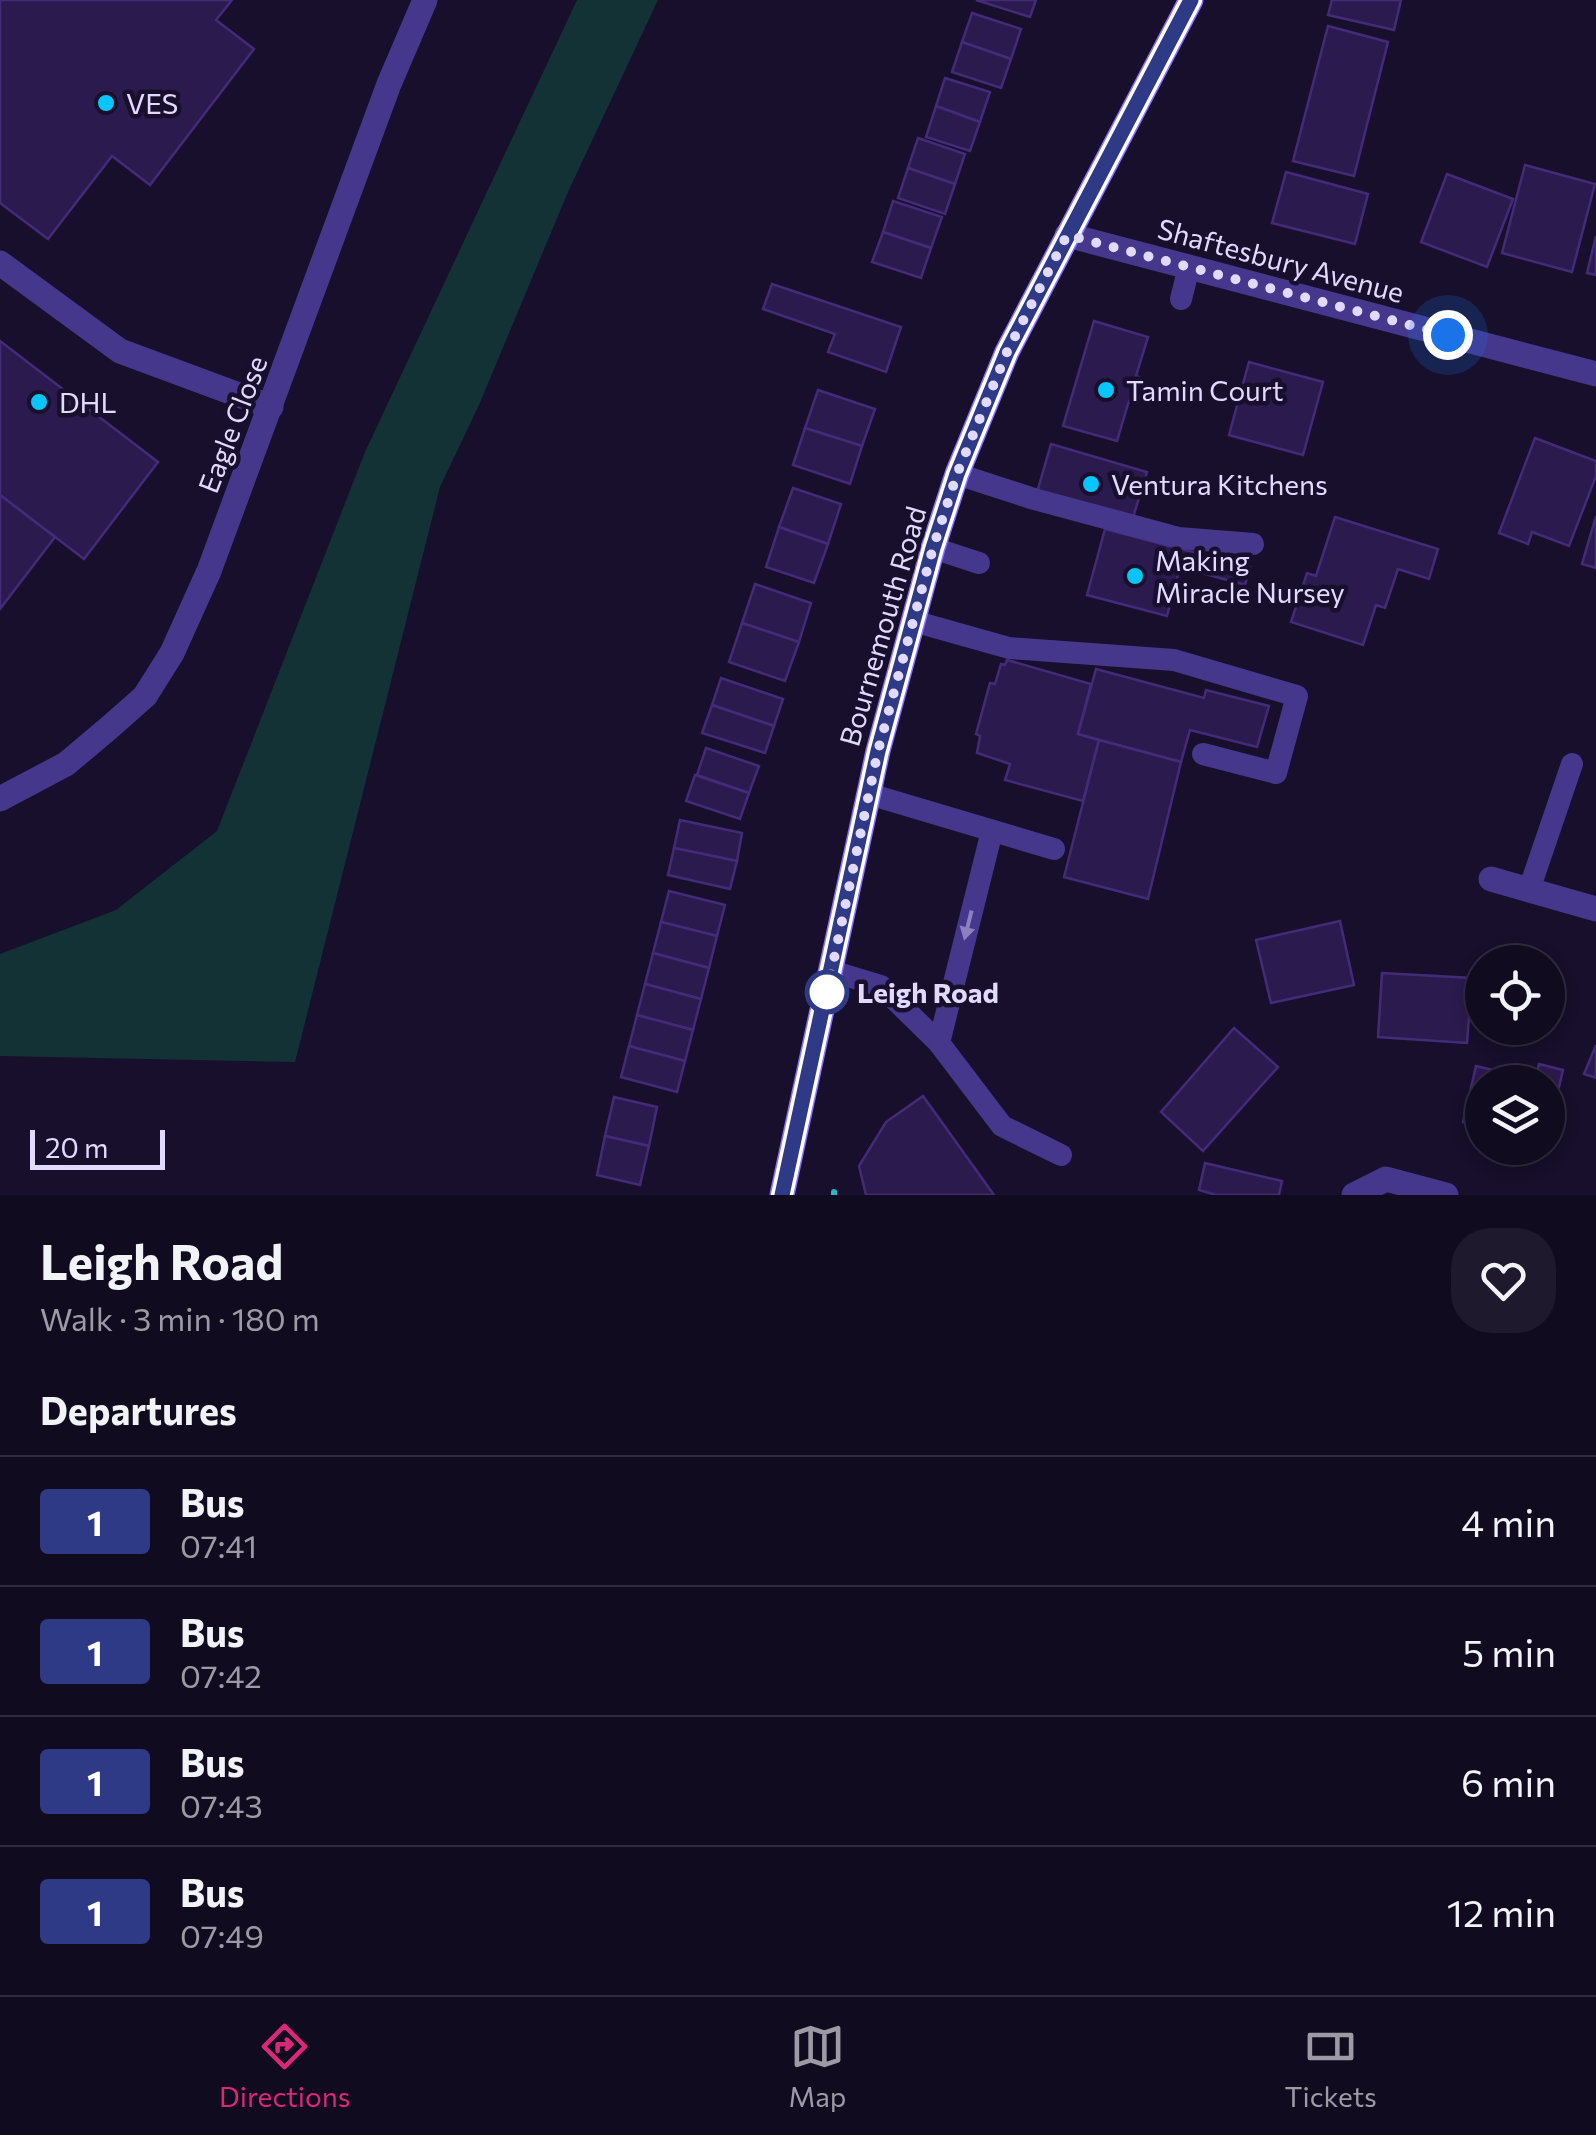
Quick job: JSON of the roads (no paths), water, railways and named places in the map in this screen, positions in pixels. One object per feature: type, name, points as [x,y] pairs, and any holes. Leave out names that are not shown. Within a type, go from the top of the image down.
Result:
[{"type":"main road","name":"Bournemouth Road","points":[[782,1195],[868,794],[933,548],[957,474],[1007,352],[1186,1]]},
{"type":"street","name":"Eagle Close","points":[[0,798],[66,764],[145,696],[172,654],[209,571],[390,84],[425,0]]},
{"type":"street","name":"Shaftesbury Avenue","points":[[1067,235],[1596,374]]},
{"type":"street","points":[[0,263],[120,351],[271,408]]},
{"type":"street","points":[[1490,879],[1596,909]]},
{"type":"street","points":[[1354,1195],[1386,1179],[1446,1195]]},
{"type":"lane","points":[[1180,299],[1189,267]]},
{"type":"lane","points":[[957,474],[1179,538],[1253,544]]},
{"type":"lane","points":[[933,548],[978,563]]},
{"type":"lane","points":[[913,621],[1009,648],[1174,660],[1297,696],[1276,773],[1204,754]]},
{"type":"lane","points":[[1529,890],[1572,764]]},
{"type":"lane","points":[[868,794],[1054,849]]},
{"type":"lane","points":[[938,1044],[992,831]]},
{"type":"lane","points":[[831,971],[882,986],[938,1044],[1002,1126],[1061,1155]]},
{"type":"place","name":"VES","points":[[106,103]]},
{"type":"place","name":"Tamin Court","points":[[1106,390]]},
{"type":"place","name":"DHL","points":[[39,402]]},
{"type":"place","name":"Ventura Kitchens","points":[[1091,484]]},
{"type":"place","name":"Making Miracle Nursey","points":[[1135,576]]},
{"type":"place","name":"Leigh Road","points":[[827,992]]}]
